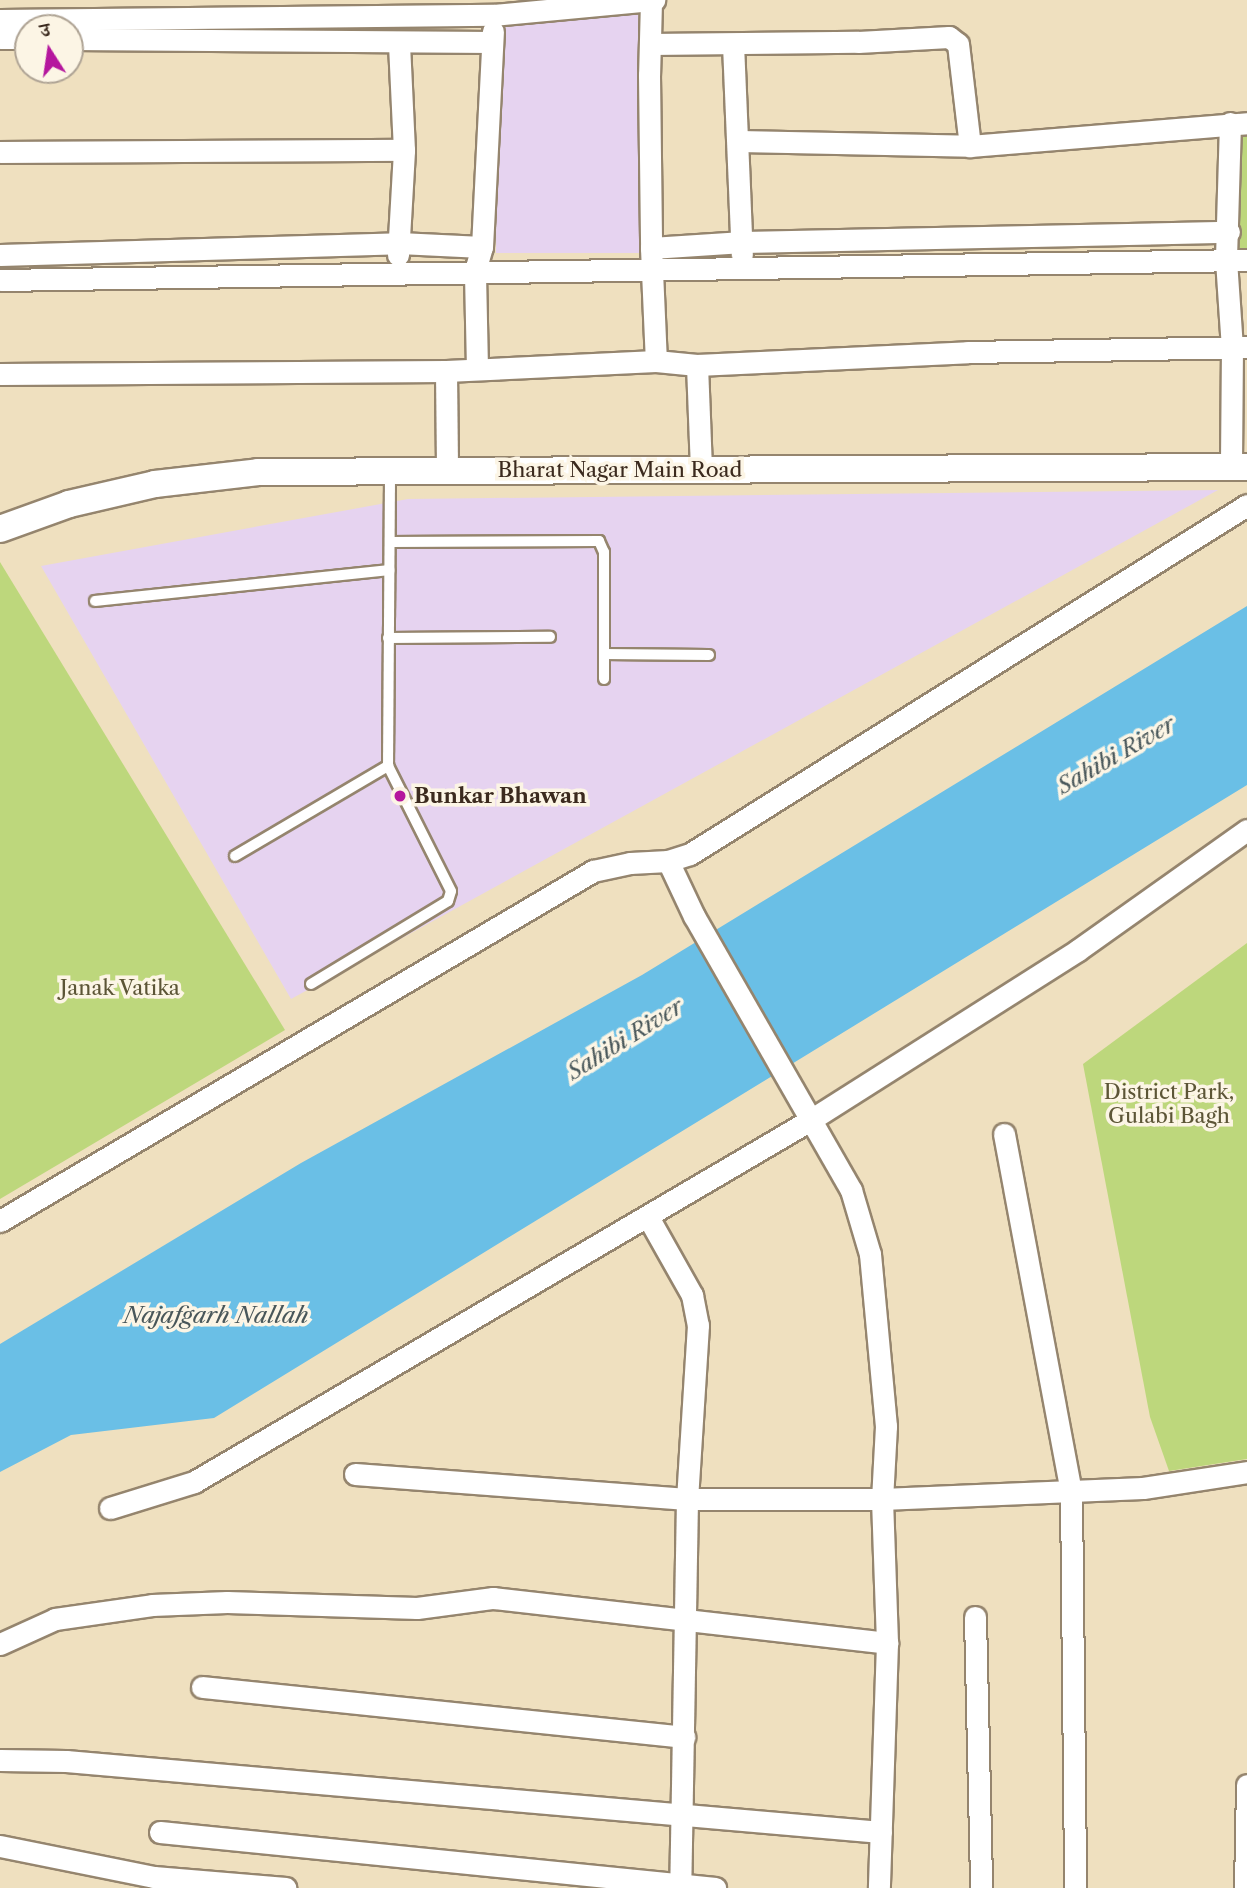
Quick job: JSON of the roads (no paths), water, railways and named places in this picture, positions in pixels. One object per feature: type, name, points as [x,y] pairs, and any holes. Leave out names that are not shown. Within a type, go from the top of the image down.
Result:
[{"type":"street","points":[[5,0],[0,20],[494,15],[653,0],[650,44],[651,258],[656,361]]},
{"type":"street","points":[[477,369],[475,271],[482,247],[494,15]]},
{"type":"street","points":[[84,39],[492,42]]},
{"type":"street","points":[[650,44],[955,39],[958,44],[970,146]]},
{"type":"street","points":[[397,272],[404,150],[399,43]]},
{"type":"street","points":[[733,44],[743,242],[741,267]]},
{"type":"street","points":[[739,141],[970,146],[1238,123],[1229,232],[1237,260],[1240,347],[1239,467]]},
{"type":"street","points":[[0,152],[404,150]]},
{"type":"street","points":[[0,280],[475,271],[651,258],[743,242],[1229,232]]},
{"type":"street","points":[[0,255],[400,243],[482,247]]},
{"type":"street","points":[[651,258],[741,267],[1237,260]]},
{"type":"street","points":[[0,374],[446,371],[656,361],[697,365],[968,352],[1240,347]]},
{"type":"street","points":[[697,365],[701,470]]},
{"type":"street","points":[[446,371],[447,471]]},
{"type":"street","name":"Bharat Nagar Main Road","points":[[0,529],[69,504],[155,484],[258,471],[1239,467]]},
{"type":"street","points":[[0,1221],[593,871],[610,865],[668,861],[690,854],[1247,505]]},
{"type":"street","points":[[110,1508],[194,1482],[648,1217],[812,1119],[1078,950],[1247,830]]},
{"type":"street","points":[[668,861],[694,916],[851,1190],[870,1254],[886,1426],[882,1499],[887,1643],[879,1888]]},
{"type":"street","points":[[1004,1134],[1071,1492],[1075,1888]]},
{"type":"street","points":[[648,1217],[692,1295],[698,1325],[687,1499],[680,1886]]},
{"type":"street","points":[[355,1474],[687,1499],[882,1499],[1143,1488],[1247,1472]]},
{"type":"street","points":[[0,1644],[55,1619],[99,1611],[227,1602],[417,1608],[493,1598],[686,1623],[887,1643]]},
{"type":"street","points":[[975,1617],[981,1888]]},
{"type":"street","points":[[202,1687],[684,1737]]},
{"type":"street","points":[[0,1760],[66,1761],[881,1832]]},
{"type":"street","points":[[1245,1888],[1247,1786]]},
{"type":"street","points":[[160,1832],[715,1888]]},
{"type":"street","points":[[0,1846],[154,1883],[286,1888]]},
{"type":"lane","points":[[311,984],[450,897],[450,884],[388,766],[390,472]]},
{"type":"lane","points":[[390,542],[599,541],[604,552],[604,679]]},
{"type":"lane","points":[[95,601],[389,570]]},
{"type":"lane","points":[[388,638],[550,637]]},
{"type":"lane","points":[[604,654],[709,655]]},
{"type":"lane","points":[[235,856],[388,766]]},
{"type":"water","name":"Najafgarh Nallah","points":[[1247,606],[1247,785],[214,1418],[71,1435],[0,1472],[0,1344],[301,1163],[642,975]]},
{"type":"place","name":"Bunkar Bhawan","points":[[400,796]]},
{"type":"water label","name":"Sahibi River","points":[[1116,755]]},
{"type":"water label","name":"Sahibi River","points":[[625,1039]]},
{"type":"park label","name":"Janak Vatika","points":[[120,988]]},
{"type":"park label","name":"District Park, Gulabi Bagh","points":[[1169,1104]]}]
